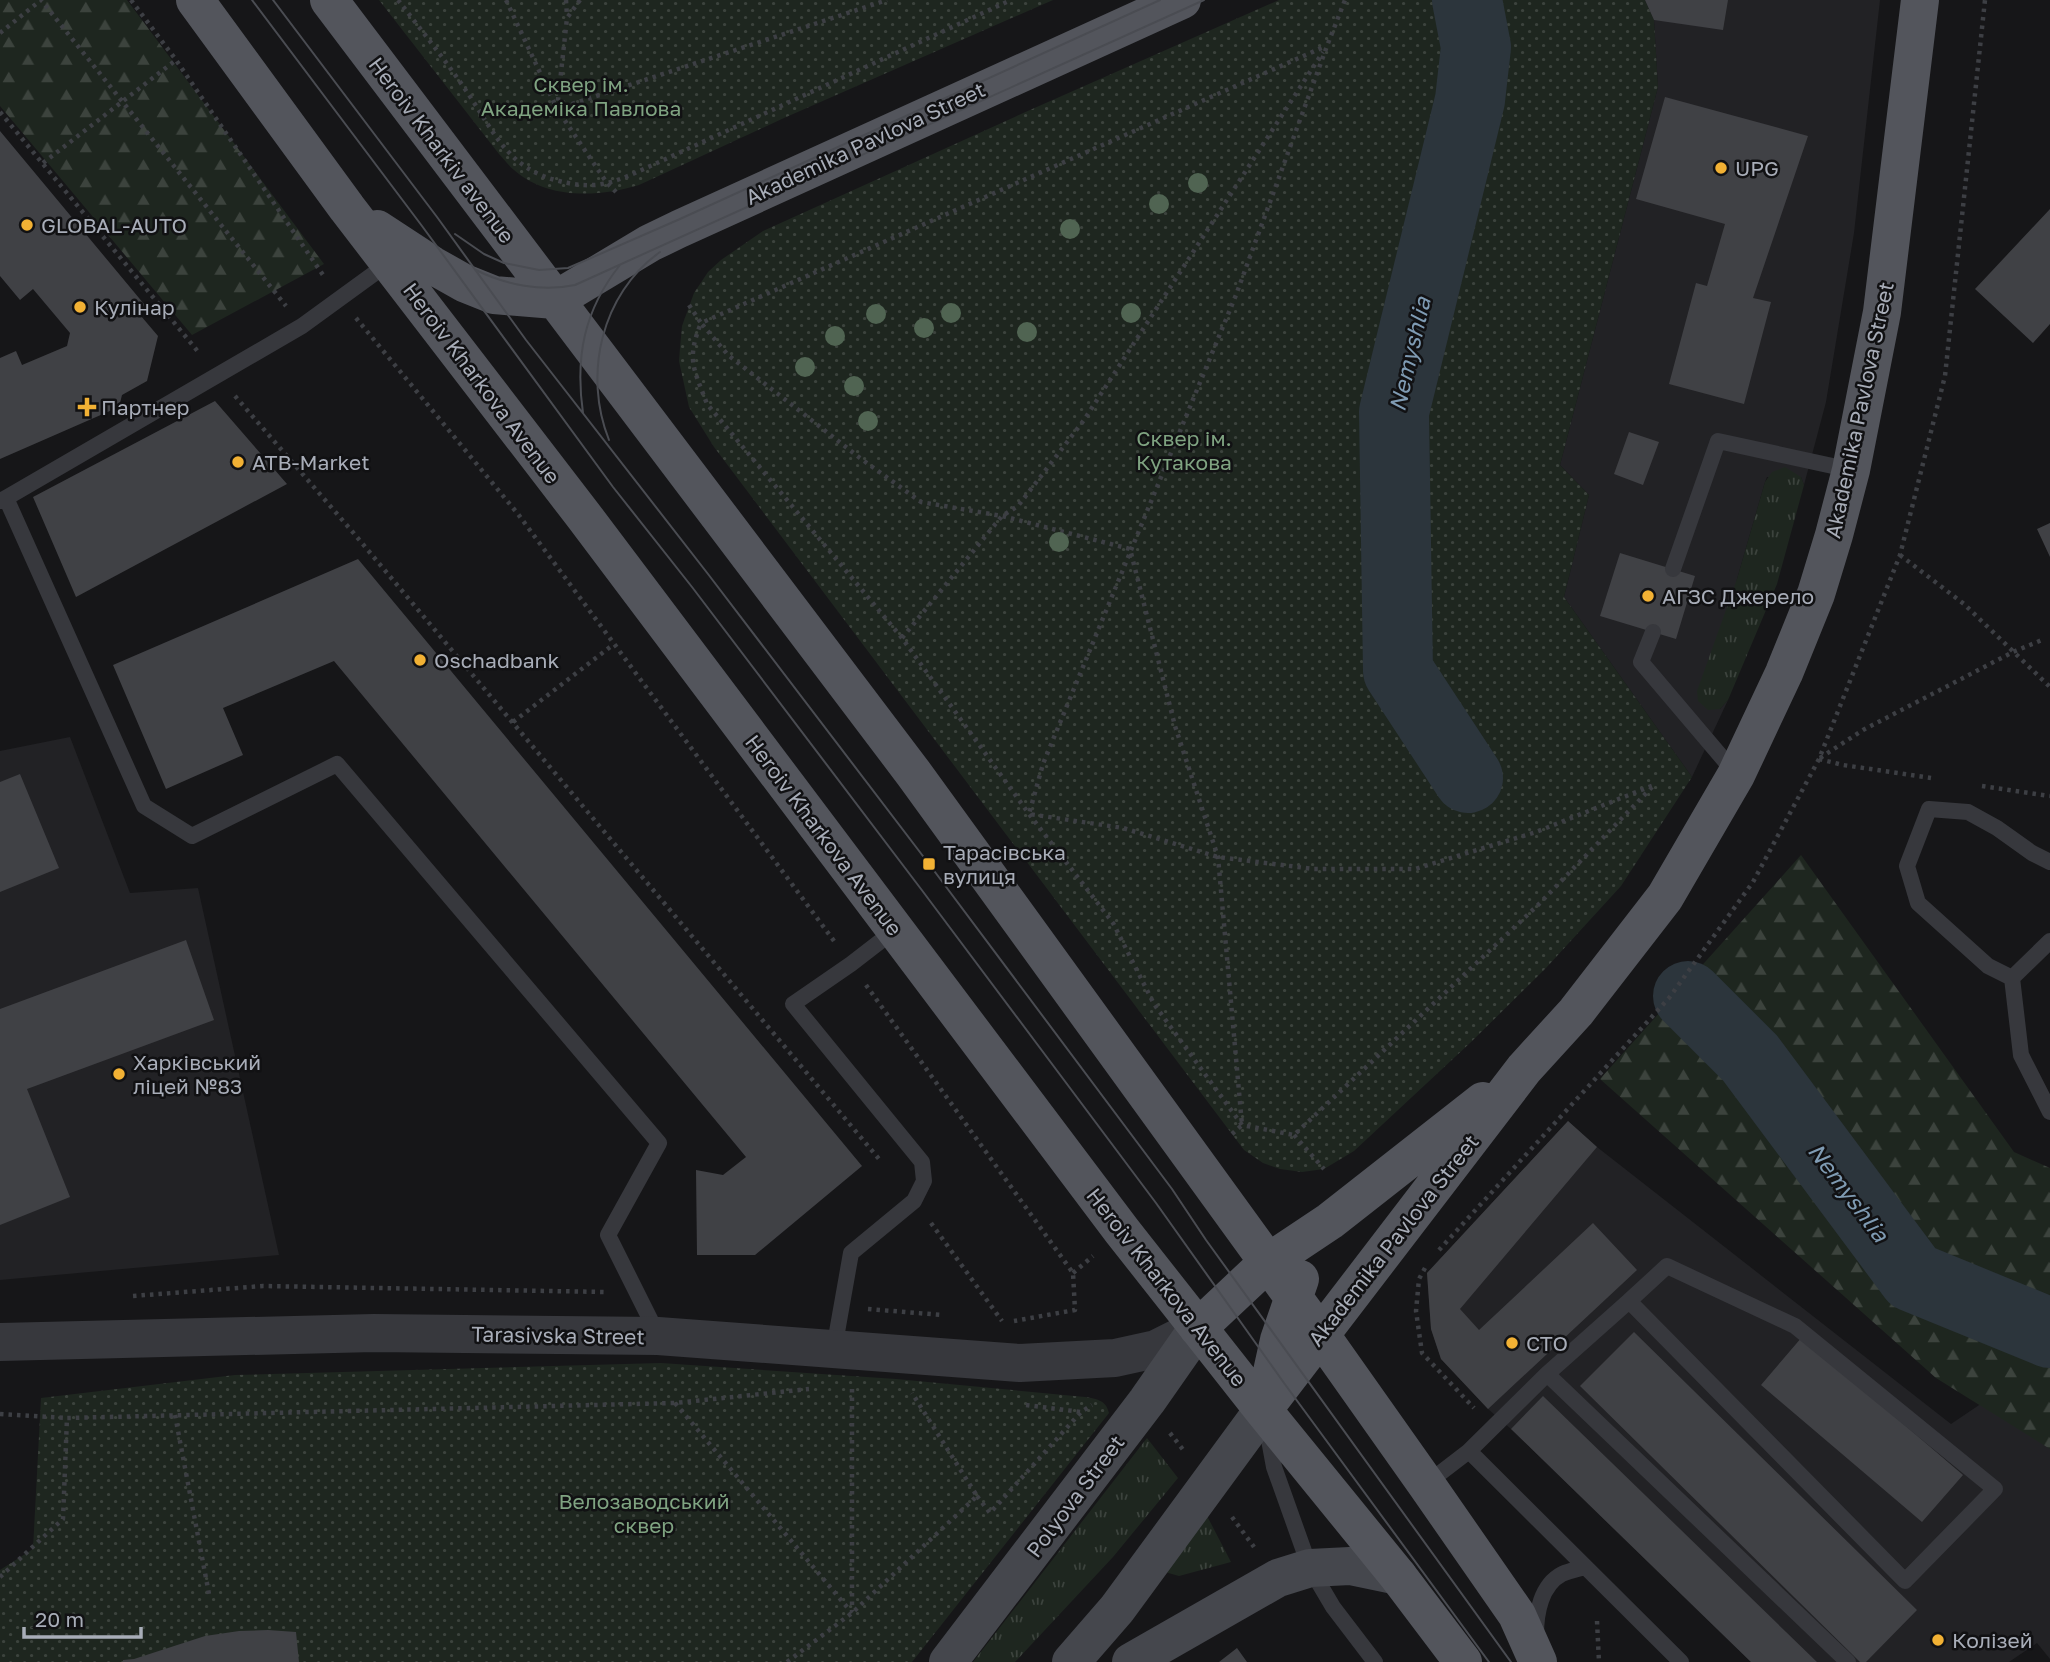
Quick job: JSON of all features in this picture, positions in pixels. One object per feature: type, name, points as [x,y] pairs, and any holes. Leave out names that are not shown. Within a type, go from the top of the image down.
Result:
[{"type":"main road","name":"Heroiv Kharkova Avenue","points":[[195,0],[347,208],[1122,1231],[1398,1576],[1463,1662]]},
{"type":"main road","name":"Heroiv Kharkiv avenue","points":[[329,0],[555,300]]},
{"type":"main road","name":"Akademika Pavlova Street","points":[[555,300],[650,243],[679,229],[1182,0]]},
{"type":"main road","name":"Akademika Pavlova Street","points":[[1264,1410],[1524,1069],[1576,1012],[1665,897],[1736,775],[1784,673],[1816,594],[1851,470],[1882,312],[1920,0]]},
{"type":"main road","points":[[347,208],[432,265],[464,283],[494,295],[555,300],[914,774],[1320,1334],[1517,1615],[1537,1660]]},
{"type":"main road","name":"Akademika Pavlova Street","points":[[1199,1328],[1268,1263],[1330,1221],[1524,1069]]},
{"type":"main road","points":[[1071,1662],[1117,1609],[1264,1410],[1279,1340],[1293,1298],[1305,1267],[1330,1221]]},
{"type":"main road","name":"Polyova Street","points":[[948,1662],[1147,1401],[1199,1328]]},
{"type":"main road","points":[[1131,1662],[1278,1578],[1310,1568],[1350,1566],[1398,1576]]},
{"type":"street","points":[[834,1350],[1020,1363],[1115,1358],[1156,1349],[1199,1328]]},
{"type":"street","name":"Tarasivska Street","points":[[0,1342],[374,1333],[658,1336],[834,1350]]},
{"type":"lane","points":[[390,262],[302,326],[3,500],[144,806],[192,836],[337,764],[659,1143],[608,1235],[658,1336]]},
{"type":"lane","points":[[1673,569],[1717,441],[1851,470]]},
{"type":"lane","points":[[1653,632],[1641,662],[1736,775]]},
{"type":"lane","points":[[2012,978],[1988,966],[1918,903],[1907,866],[1929,809],[1968,812],[2050,862]]},
{"type":"lane","points":[[834,1350],[851,1253],[914,1201],[924,1181],[922,1162],[793,1004],[895,930]]},
{"type":"lane","points":[[2012,978],[2050,941]]},
{"type":"lane","points":[[2012,978],[2021,1055],[2050,1112]]},
{"type":"lane","points":[[1426,1484],[1469,1451],[1547,1374],[1667,1266],[1795,1325],[1995,1489],[1905,1581],[1629,1301]]},
{"type":"lane","points":[[1547,1374],[1848,1662]]},
{"type":"lane","points":[[1264,1410],[1274,1467],[1310,1568],[1333,1607],[1375,1662]]},
{"type":"lane","points":[[1469,1451],[1681,1662]]},
{"type":"lane","points":[[1537,1660],[1538,1609],[1547,1587],[1561,1574],[1585,1567]]},
{"type":"path","points":[[0,33],[41,0],[302,326]]},
{"type":"path","points":[[0,112],[217,376],[351,530],[914,1201],[1003,1322],[1075,1310],[1073,1273],[851,964],[500,491],[340,300],[176,60],[131,0]]},
{"type":"path","points":[[398,0],[453,71],[509,155],[524,167],[551,179],[586,185],[607,183],[657,163],[1011,0]]},
{"type":"path","points":[[506,0],[557,109],[607,183],[616,192]]},
{"type":"path","points":[[557,109],[567,18],[566,0]]},
{"type":"path","points":[[567,18],[580,0]]},
{"type":"path","points":[[557,109],[887,0]]},
{"type":"path","points":[[1029,814],[1043,764],[1236,295],[1345,0]]},
{"type":"path","points":[[1324,1169],[1294,1135],[1242,1125],[1154,1004],[1113,923],[1029,814],[902,638],[708,404],[692,364],[694,342],[701,323],[1327,46]]},
{"type":"path","points":[[902,638],[1002,516],[1018,506],[1084,420],[1327,46]]},
{"type":"path","points":[[43,163],[176,60]]},
{"type":"path","points":[[689,305],[728,355],[860,458],[922,502],[1002,516],[1130,550]]},
{"type":"path","points":[[1130,550],[1175,726],[1218,857],[1242,1125]]},
{"type":"path","points":[[1899,555],[1964,604],[2050,687]]},
{"type":"path","points":[[1843,765],[1819,759],[1863,730],[2013,652],[2042,640]]},
{"type":"path","points":[[513,722],[614,644]]},
{"type":"path","points":[[1029,814],[1123,828],[1218,857],[1314,869],[1415,869],[1536,832],[1654,785],[1538,905],[1294,1135]]},
{"type":"path","points":[[1232,1134],[1242,1125]]},
{"type":"path","points":[[1073,1273],[1094,1255]]},
{"type":"path","points":[[852,1385],[852,1613]]},
{"type":"path","points":[[0,1414],[67,1418],[675,1403],[811,1389]]},
{"type":"path","points":[[911,1391],[990,1513],[1081,1412]]},
{"type":"path","points":[[675,1403],[852,1613]]},
{"type":"path","points":[[175,1415],[209,1594]]},
{"type":"path","points":[[0,1577],[63,1519],[67,1418]]},
{"type":"path","points":[[1169,1431],[1184,1452]]},
{"type":"path","points":[[787,1662],[852,1613],[977,1496]]},
{"type":"path","points":[[1227,1510],[1260,1554]]},
{"type":"path","points":[[1599,1628],[1600,1662]]},
{"type":"shaded area","points":[[1645,0],[1880,0],[1854,233],[1826,402],[1804,485],[1801,477],[1767,477],[1765,482],[1737,579],[1720,709],[1728,700],[1692,777],[1564,597],[1589,495],[1560,465],[1658,87],[1654,20]]},
{"type":"shaded area","name":"Харківський ліцей №83","points":[[70,737],[130,893],[198,888],[279,1255],[0,1280],[0,751]]},
{"type":"shaded area","points":[[1568,1121],[1597,1147],[1951,1424],[1988,1399],[2050,1427],[2050,1659],[2037,1643],[2009,1662],[1751,1662],[1488,1409],[1441,1359],[1431,1329],[1427,1273]]},
{"type":"green space","points":[[0,0],[127,0],[324,264],[192,335],[0,106]]},
{"type":"green space","name":"Сквер ім. Академіка Павлова","points":[[379,0],[1053,0],[639,185],[607,192],[574,193],[542,187],[527,180],[512,168]]},
{"type":"green space","name":"Сквер ім. Кутакова","points":[[1279,0],[1645,0],[1654,20],[1658,87],[1560,465],[1589,495],[1564,597],[1692,777],[1621,886],[1546,968],[1354,1151],[1324,1169],[1302,1172],[1263,1163],[1244,1150],[714,447],[689,407],[679,361],[682,326],[694,293],[708,272],[721,260],[763,231]]},
{"type":"green space","points":[[1785,467],[1801,477],[1804,485],[1777,584],[1728,700],[1720,709],[1708,710],[1698,701],[1697,691],[1737,579],[1765,482],[1772,472]]},
{"type":"green space","points":[[1801,855],[2014,1152],[2050,1168],[2050,1449],[1936,1378],[1600,1079]]},
{"type":"green space","name":"Велозаводський сквер","points":[[661,1363],[896,1379],[1085,1397],[1103,1403],[1109,1413],[912,1662],[0,1662],[0,1570],[33,1549],[41,1398],[235,1375]]},
{"type":"green space","points":[[1147,1438],[1178,1478],[1113,1557],[1015,1662],[973,1662]]},
{"type":"green space","points":[[1206,1514],[1231,1562],[1179,1576],[1165,1572]]},
{"type":"building","points":[[1645,0],[1728,0],[1723,30],[1654,20]]},
{"type":"building","name":"UPG","points":[[1665,97],[1808,136],[1753,298],[1771,302],[1744,404],[1669,384],[1696,283],[1707,286],[1725,224],[1636,199]]},
{"type":"building","points":[[0,131],[144,304],[141,316],[158,336],[147,381],[122,395],[119,407],[0,459],[0,358],[16,351],[22,365],[67,346],[70,333],[33,289],[20,300],[0,276]]},
{"type":"building","points":[[2050,209],[2050,324],[2033,343],[1975,289]]},
{"type":"building","points":[[215,401],[287,484],[76,597],[33,497]]},
{"type":"building","points":[[1629,432],[1659,442],[1643,485],[1614,474]]},
{"type":"building","points":[[2050,523],[2050,557],[2037,529]]},
{"type":"building","name":"АГЗС Джерело","points":[[1620,553],[1695,576],[1676,639],[1600,616]]},
{"type":"building","points":[[358,559],[862,1166],[755,1255],[697,1255],[696,1170],[723,1175],[746,1157],[334,661],[223,708],[243,755],[166,789],[113,665]]},
{"type":"building","points":[[20,774],[59,868],[0,892],[0,782]]},
{"type":"building","points":[[186,940],[214,1020],[27,1089],[70,1197],[0,1225],[0,1009]]},
{"type":"building","points":[[1568,1121],[1597,1147],[1460,1309],[1479,1330],[1593,1223],[1637,1270],[1488,1409],[1441,1359],[1431,1329],[1427,1273]]},
{"type":"building","points":[[1634,1332],[1917,1610],[1866,1662],[1860,1662],[1580,1386]]},
{"type":"building","points":[[1802,1337],[1963,1475],[1922,1522],[1761,1385]]},
{"type":"building","points":[[1543,1396],[1817,1662],[1751,1662],[1511,1429]]},
{"type":"building","points":[[268,1630],[296,1632],[299,1662],[123,1662],[205,1636]]},
{"type":"building","points":[[1237,1648],[1247,1662],[1219,1662]]},
{"type":"waterway","name":"Nemyshlia","points":[[1467,0],[1476,47],[1470,100],[1394,412],[1398,671],[1468,778]]},
{"type":"waterway","name":"Nemyshlia","points":[[1688,996],[1750,1058],[1913,1277],[2050,1333]]},
{"type":"tram line","points":[[252,0],[613,487],[692,587],[1156,1203],[1489,1662]]},
{"type":"tram line","points":[[273,0],[526,340],[929,864],[1172,1189],[1511,1662]]},
{"type":"tram line","points":[[455,234],[484,254],[504,263],[539,270],[568,268],[1160,0]]},
{"type":"tram line","points":[[476,270],[499,280],[524,286],[550,288],[575,285],[1204,0]]},
{"type":"tram line","points":[[609,440],[601,415],[598,389],[598,363],[603,337],[623,290],[640,269],[660,252]]},
{"type":"tram line","points":[[583,413],[580,373],[585,335],[598,299],[620,265]]},
{"type":"place","name":"UPG","points":[[1721,168]]},
{"type":"place","name":"GLOBAL-AUTO","points":[[27,225]]},
{"type":"place","name":"Кулінар","points":[[80,307]]},
{"type":"place","name":"Партнер","points":[[87,407]]},
{"type":"place","name":"ATB-Market","points":[[238,462]]},
{"type":"place","name":"АГЗС Джерело","points":[[1648,596]]},
{"type":"place","name":"Oschadbank","points":[[420,660]]},
{"type":"place","name":"Тарасівська вулиця","points":[[929,864]]},
{"type":"place","name":"Харківський ліцей №83","points":[[119,1074]]},
{"type":"place","name":"СТО","points":[[1512,1343]]},
{"type":"place","name":"Колізей","points":[[1938,1640]]}]
